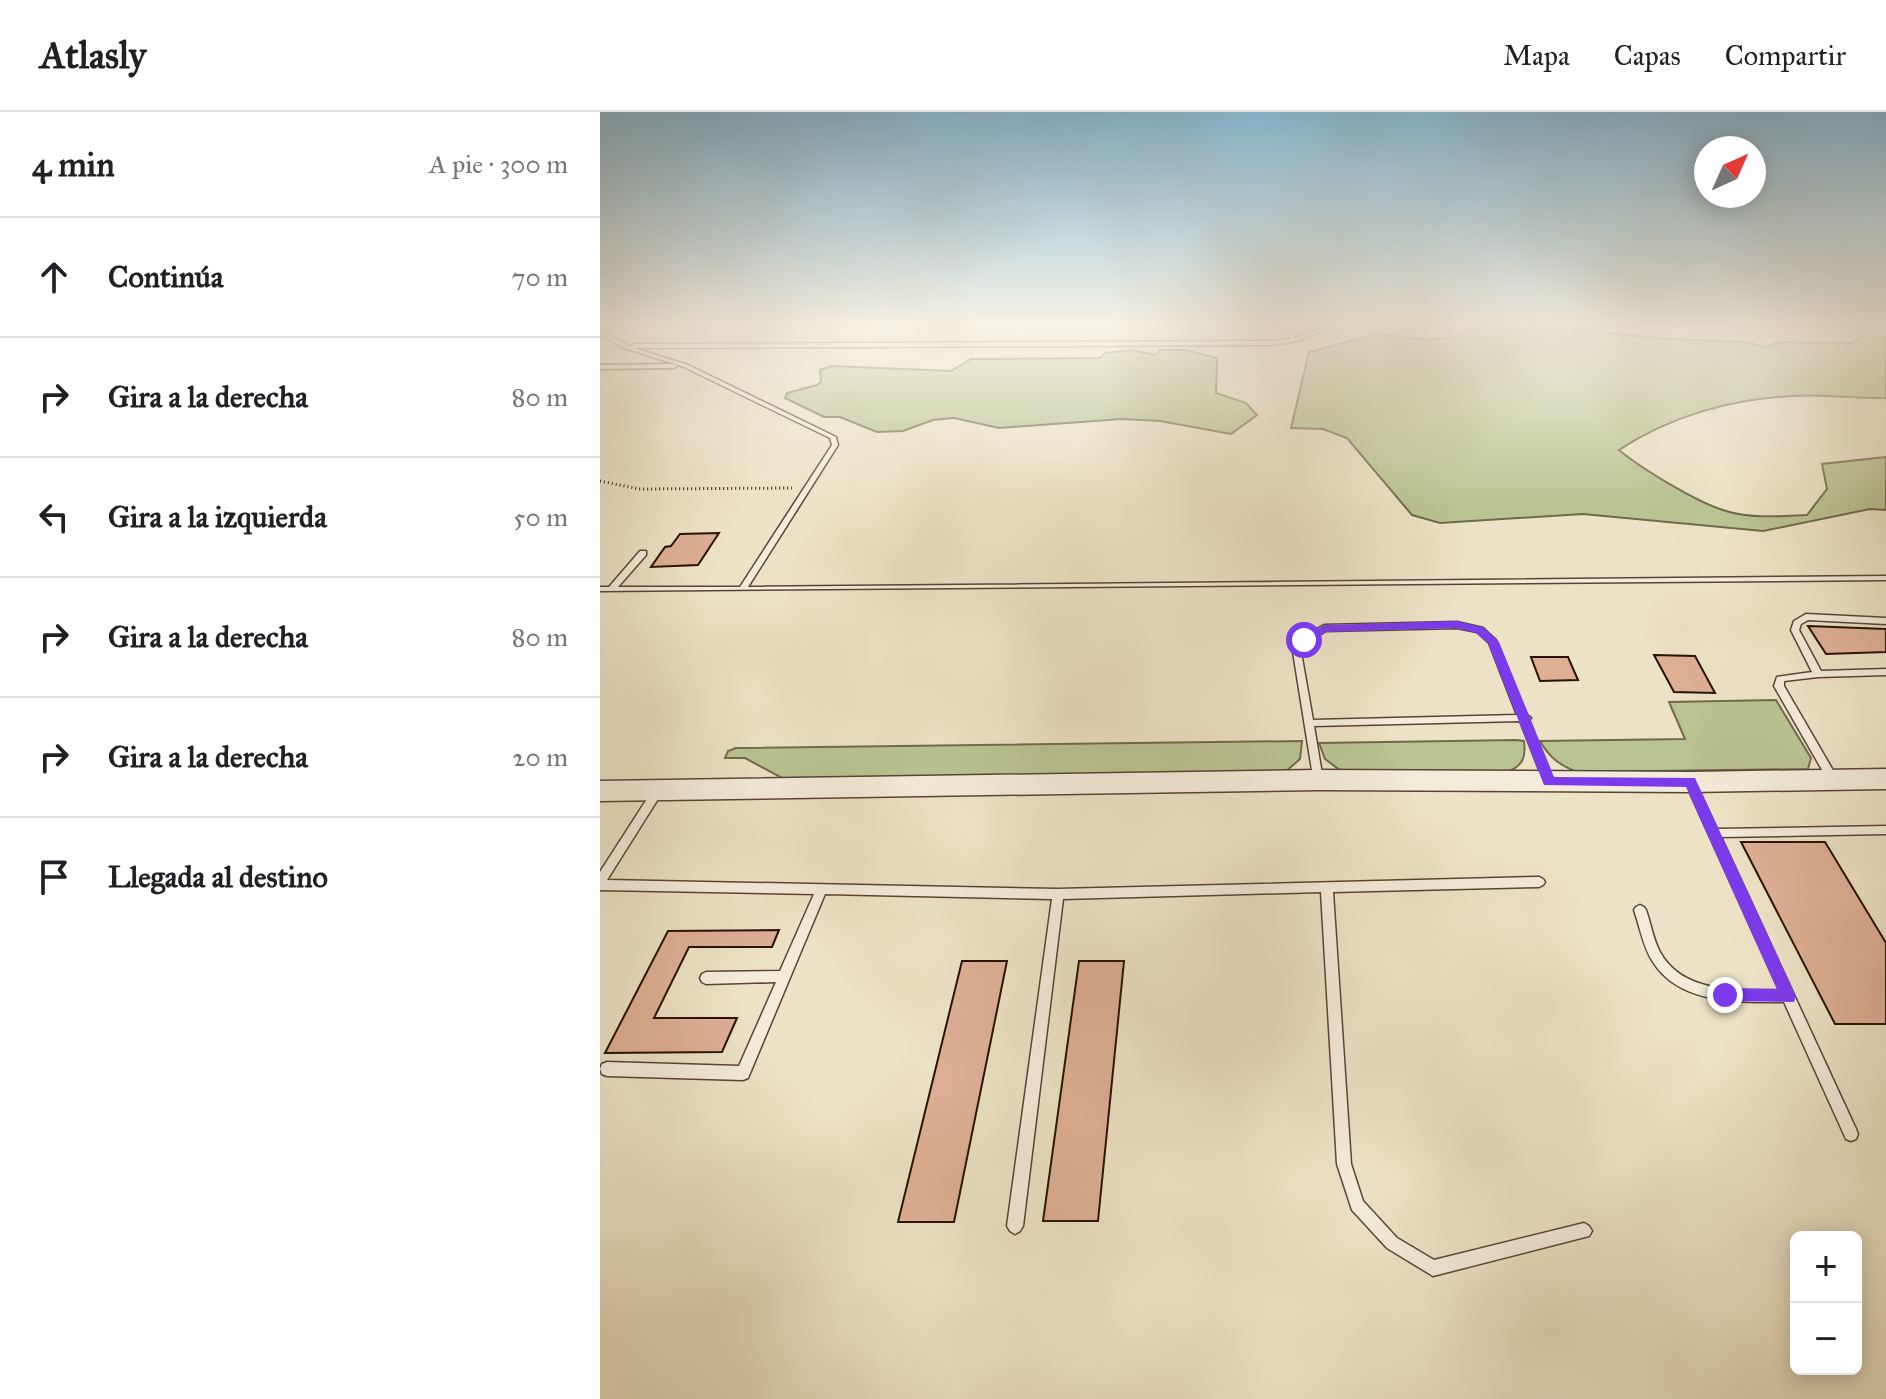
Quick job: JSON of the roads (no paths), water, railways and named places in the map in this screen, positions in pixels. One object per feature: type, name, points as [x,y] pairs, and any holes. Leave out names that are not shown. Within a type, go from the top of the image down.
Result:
[{"type":"street","points":[[600,791],[1318,780],[1690,782],[1886,779]]},
{"type":"lane","points":[[723,384],[833,437],[835,445],[742,589]]},
{"type":"lane","points":[[611,589],[643,553]]},
{"type":"lane","points":[[600,589],[1886,578]]},
{"type":"lane","points":[[1818,674],[1795,630],[1797,623],[1806,617],[1886,621]]},
{"type":"lane","points":[[1318,780],[1297,652],[1304,640],[1324,628],[1457,625],[1480,630],[1493,642],[1526,718],[1549,782]]},
{"type":"lane","points":[[1833,779],[1779,686],[1780,679],[1787,676],[1886,672]]},
{"type":"lane","points":[[1310,723],[1526,718]]},
{"type":"lane","points":[[1690,782],[1851,1134]]},
{"type":"lane","points":[[600,883],[658,791]]},
{"type":"lane","points":[[1714,833],[1886,830]]},
{"type":"lane","points":[[600,883],[1058,894],[1539,882]]},
{"type":"lane","points":[[1327,888],[1344,1164],[1357,1205],[1392,1243],[1433,1268],[1584,1231]]},
{"type":"lane","points":[[607,1069],[743,1073],[821,890]]},
{"type":"lane","points":[[1015,1226],[1058,894]]},
{"type":"lane","points":[[1640,910],[1658,961],[1681,981],[1725,995],[1788,996]]},
{"type":"lane","points":[[706,978],[784,976]]}]
